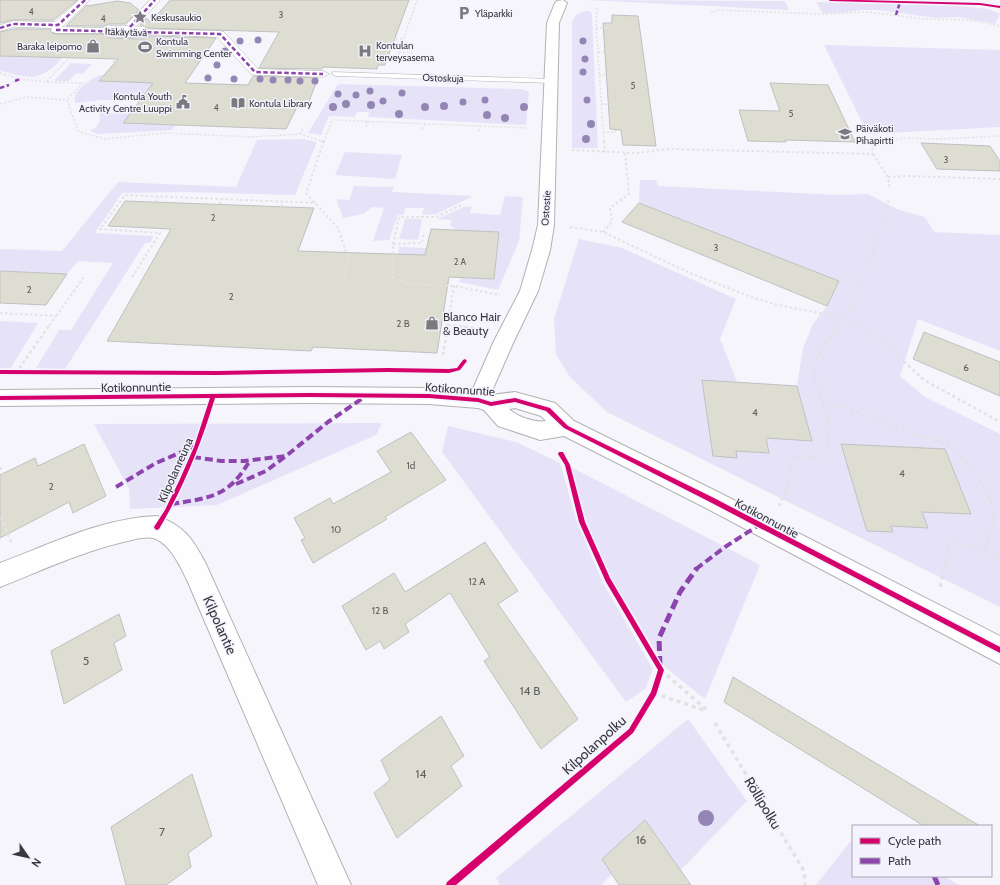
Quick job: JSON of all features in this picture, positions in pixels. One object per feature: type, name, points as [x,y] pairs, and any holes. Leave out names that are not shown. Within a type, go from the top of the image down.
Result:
[{"type":"street","points":[[0,28],[12,24],[58,25],[85,0]]},
{"type":"street","points":[[130,27],[155,0]]},
{"type":"street","name":"Ostostie","points":[[484,402],[504,341],[529,291],[541,250],[546,225],[553,23],[562,3]]},
{"type":"street","points":[[0,28],[18,28]]},
{"type":"street","name":"Itäkäytävä","points":[[56,30],[220,34],[255,72],[323,74]]},
{"type":"street","name":"Kotikonnuntie","points":[[0,398],[310,395],[429,396],[484,402],[506,420],[540,431],[566,427],[710,499],[1000,650]]},
{"type":"street","name":"Kilpolantie","points":[[0,575],[102,536],[136,528],[157,527],[176,539],[186,552],[196,571],[335,885]]},
{"type":"lane","name":"Ostoskuja","points":[[336,74],[551,81]]},
{"type":"path","points":[[388,39],[404,38],[417,1],[420,2]]},
{"type":"path","points":[[597,8],[596,28],[604,152]]},
{"type":"path","points":[[711,13],[717,10],[823,14],[881,13],[924,19],[971,20],[1000,26]]},
{"type":"path","points":[[596,28],[608,28],[608,26]]},
{"type":"path","points":[[113,62],[123,50]]},
{"type":"path","points":[[598,52],[609,52],[610,50]]},
{"type":"path","points":[[399,52],[414,52]]},
{"type":"path","points":[[46,82],[69,58]]},
{"type":"path","points":[[0,73],[20,79],[46,82],[83,83],[67,100]]},
{"type":"path","points":[[599,75],[611,76],[612,73]]},
{"type":"path","points":[[9,85],[15,82]]},
{"type":"path","points":[[0,104],[26,97],[67,100]]},
{"type":"path","points":[[67,100],[78,131],[104,139],[166,133],[252,137],[300,134],[324,142]]},
{"type":"path","points":[[601,104],[614,105],[614,102]]},
{"type":"path","points":[[344,281],[348,258],[338,228],[306,192],[332,120],[531,128]]},
{"type":"path","points":[[366,127],[368,121]]},
{"type":"path","points":[[422,129],[424,124]]},
{"type":"path","points":[[479,131],[480,126]]},
{"type":"path","points":[[300,134],[304,127]]},
{"type":"path","points":[[603,132],[615,132],[616,129]]},
{"type":"path","points":[[890,188],[888,177],[873,154],[872,147],[878,142],[901,138],[932,139],[1000,136]]},
{"type":"path","points":[[569,150],[637,153],[668,149],[873,154]]},
{"type":"path","points":[[603,232],[612,225],[614,219],[610,208],[616,201],[624,199],[628,194],[625,152]]},
{"type":"path","points":[[888,177],[908,176],[1000,179]]},
{"type":"path","points":[[132,277],[160,233],[100,229],[124,195],[317,203]]},
{"type":"path","points":[[156,202],[159,196]]},
{"type":"path","points":[[219,204],[222,199]]},
{"type":"path","points":[[779,506],[787,488],[793,457],[823,456],[829,443],[830,426],[815,378],[815,365],[830,335],[845,318],[872,255],[889,200]]},
{"type":"path","points":[[281,207],[283,202]]},
{"type":"path","points":[[461,205],[436,217],[400,217],[393,244],[393,278],[409,284],[454,286],[502,295]]},
{"type":"path","points":[[568,226],[603,232],[692,274],[754,298],[778,305],[845,318],[861,325],[875,335],[924,380],[1000,422]]},
{"type":"path","points":[[393,244],[422,243],[424,232]]},
{"type":"path","points":[[13,378],[15,371],[84,277]]},
{"type":"path","points":[[443,355],[454,286]]},
{"type":"path","points":[[0,313],[56,316]]},
{"type":"path","points":[[448,325],[484,329]]},
{"type":"path","points":[[15,371],[25,371]]},
{"type":"path","points":[[822,402],[856,411],[908,433],[928,437],[945,443],[954,449],[977,478],[992,506],[992,521],[985,551]]},
{"type":"path","points":[[0,467],[3,474]]},
{"type":"path","points":[[933,615],[951,540],[985,551],[1000,559]]},
{"type":"path","points":[[656,688],[653,696],[709,712],[660,673],[657,664]]},
{"type":"shaded area","points":[[585,0],[785,1],[789,10]]},
{"type":"shaded area","points":[[816,2],[958,6],[988,9],[1000,14],[995,24],[959,17],[936,18],[879,10],[823,13]]},
{"type":"shaded area","points":[[585,11],[591,11],[592,15],[598,148],[572,148],[572,21],[576,15]]},
{"type":"shaded area","points":[[824,45],[1000,50],[1000,127],[868,134]]},
{"type":"shaded area","points":[[0,56],[63,57],[45,73],[34,77],[28,77],[0,71]]},
{"type":"shaded area","points":[[71,63],[92,64],[83,74],[76,73],[69,81],[54,81]]},
{"type":"shaded area","points":[[105,75],[100,81],[184,84],[140,101],[102,100],[75,103],[76,94],[79,90],[92,79]]},
{"type":"shaded area","points":[[338,84],[521,89],[529,92],[526,125],[368,117],[369,112],[357,112],[355,117],[329,116],[321,135],[308,133]]},
{"type":"shaded area","points":[[99,113],[130,114],[124,123],[176,125],[172,130],[98,134],[90,131],[95,128],[100,121]]},
{"type":"shaded area","points":[[304,139],[317,142],[295,195],[185,192],[122,193],[95,233],[154,236],[150,243],[145,243],[65,369],[36,368],[59,330],[71,330],[113,263],[78,261],[67,274],[0,271],[0,249],[62,251],[118,182],[236,187],[257,140]]},
{"type":"shaded area","points":[[345,152],[402,155],[395,179],[335,175]]},
{"type":"shaded area","points":[[640,180],[656,180],[658,186],[837,195],[868,194],[899,210],[925,217],[934,232],[1000,235],[1000,351],[918,319],[900,376],[925,397],[1000,434],[1000,607],[607,412],[570,377],[556,355],[554,319],[579,239],[622,248],[736,299],[720,339],[737,382],[797,386],[803,348],[813,324],[827,306],[839,281],[639,203]]},
{"type":"shaded area","points":[[354,186],[394,187],[392,192],[473,196],[436,214],[422,215],[424,208],[406,208],[403,215],[398,215],[389,240],[373,241],[384,208],[372,207],[363,214],[343,218],[336,199],[349,200]]},
{"type":"shaded area","points":[[505,196],[523,197],[519,241],[498,290],[459,282],[462,277],[457,230],[450,225],[452,220],[437,219],[466,206],[472,207],[470,213],[500,215]]},
{"type":"shaded area","points":[[405,219],[422,219],[418,240],[399,239]]},
{"type":"shaded area","points":[[399,247],[427,248],[421,275],[397,269]]},
{"type":"shaded area","points":[[0,321],[38,323],[11,368],[0,368]]},
{"type":"shaded area","points":[[382,423],[376,435],[217,505],[130,509],[129,489],[94,424]]},
{"type":"shaded area","points":[[448,426],[516,442],[560,463],[577,522],[603,583],[653,669],[646,688],[626,702],[442,452]]},
{"type":"shaded area","points":[[571,467],[760,565],[705,699],[665,667],[611,577],[587,522]]},
{"type":"shaded area","points":[[688,719],[747,801],[680,871],[645,820],[603,859],[612,874],[601,885],[500,885],[496,878]]},
{"type":"shaded area","points":[[852,839],[852,877],[946,877],[959,885],[816,885]]},
{"type":"building","points":[[0,0],[77,0],[54,20],[13,20],[0,23]]},
{"type":"building","points":[[170,0],[409,0],[385,65],[378,65],[377,69],[323,67],[322,69],[259,68],[279,32],[147,28],[140,25],[146,18],[151,22]]},
{"type":"building","points":[[117,1],[130,3],[139,10],[125,24],[109,24],[104,26],[66,26],[87,5]]},
{"type":"building","points":[[612,15],[638,16],[656,146],[623,145],[621,130],[610,129],[603,23],[612,23]]},
{"type":"building","points":[[14,29],[50,29],[52,33],[56,34],[103,34],[109,38],[142,39],[148,36],[216,38],[185,83],[248,85],[253,76],[318,78],[308,104],[299,103],[286,129],[123,123],[153,83],[99,81],[118,59],[0,56],[0,32]]},
{"type":"building","points":[[770,83],[828,85],[855,142],[785,140],[786,142],[748,141],[739,110],[780,111]]},
{"type":"building","points":[[921,143],[990,146],[1000,161],[1000,171],[937,169]]},
{"type":"building","points":[[125,201],[314,208],[298,251],[425,255],[431,229],[499,232],[494,279],[449,277],[437,353],[313,347],[311,351],[107,341],[171,229],[108,226]]},
{"type":"building","points":[[639,203],[839,281],[827,306],[622,222]]},
{"type":"building","points":[[0,271],[67,274],[46,305],[0,303]]},
{"type":"building","points":[[924,332],[1000,362],[1000,396],[913,359]]},
{"type":"building","points":[[702,380],[797,386],[812,441],[766,438],[769,453],[736,451],[737,458],[713,456]]},
{"type":"building","points":[[411,432],[446,480],[385,517],[387,519],[313,563],[301,540],[305,538],[294,518],[330,498],[333,504],[391,472],[377,451]]},
{"type":"building","points":[[84,444],[106,496],[73,513],[69,502],[0,538],[0,475],[35,458],[38,466]]},
{"type":"building","points":[[841,444],[945,449],[971,514],[922,512],[928,528],[891,526],[893,532],[867,531]]},
{"type":"building","points":[[485,542],[518,591],[498,604],[578,719],[541,749],[484,661],[490,657],[450,593],[405,624],[409,632],[384,649],[380,641],[366,650],[342,606],[394,573],[405,592]]},
{"type":"building","points":[[119,614],[126,636],[114,643],[122,670],[64,704],[51,651]]},
{"type":"building","points":[[733,677],[978,825],[922,825],[724,702]]},
{"type":"building","points":[[441,716],[464,756],[451,766],[462,786],[397,838],[374,793],[390,780],[381,760]]},
{"type":"building","points":[[192,774],[212,836],[188,853],[191,867],[166,885],[126,885],[111,827]]},
{"type":"building","points":[[645,820],[691,885],[619,885],[602,859]]},
{"type":"marked path","points":[[0,28],[13,24],[58,25],[85,0]]},
{"type":"marked path","points":[[130,27],[155,0]]},
{"type":"marked path","points":[[896,15],[900,2]]},
{"type":"marked path","points":[[56,30],[220,34],[255,72],[323,74]]},
{"type":"marked path","points":[[15,81],[20,79]]},
{"type":"marked path","points":[[0,88],[9,85]]},
{"type":"marked path","points":[[193,457],[221,461],[244,461],[286,456],[328,422],[366,396]]},
{"type":"marked path","points":[[116,487],[156,463],[176,453],[198,445]]},
{"type":"marked path","points":[[236,484],[266,471],[286,456]]},
{"type":"marked path","points":[[171,504],[197,500],[218,494],[227,489],[243,473],[250,460]]},
{"type":"marked path","points":[[660,666],[659,638],[680,592],[698,567],[759,525]]},
{"type":"marked path","points":[[934,877],[938,885]]},
{"type":"cycle path","points":[[830,0],[980,4],[1000,7]]},
{"type":"cycle path","points":[[0,372],[218,373],[388,370],[449,371],[458,369],[465,361]]},
{"type":"cycle path","points":[[0,398],[310,395],[429,396],[478,400],[491,404],[515,400],[548,409],[566,427],[710,499],[1000,650]]},
{"type":"cycle path","name":"Kilpolanreuna","points":[[157,527],[183,480],[213,396]]},
{"type":"cycle path","name":"Kilpolanpolku","points":[[450,885],[631,731],[654,693],[661,670],[608,580],[582,522],[567,465],[561,454]]},
{"type":"place","name":"Yläparkki","points":[[464,13]]},
{"type":"place","name":"Keskusaukio","points":[[140,17]]},
{"type":"place","name":"Baraka leipomo","points":[[93,46]]},
{"type":"place","name":"Kontula Swimming Center","points":[[145,47]]},
{"type":"place","name":"Kontulan terveysasema","points":[[365,51]]},
{"type":"place","name":"Kontula Youth Activity Centre Luuppi","points":[[183,102]]},
{"type":"place","name":"Kontula Library","points":[[238,103]]},
{"type":"place","name":"Päiväkoti Pihapirtti","points":[[845,134]]},
{"type":"place","name":"Blanco Hair & Beauty","points":[[432,323]]}]
